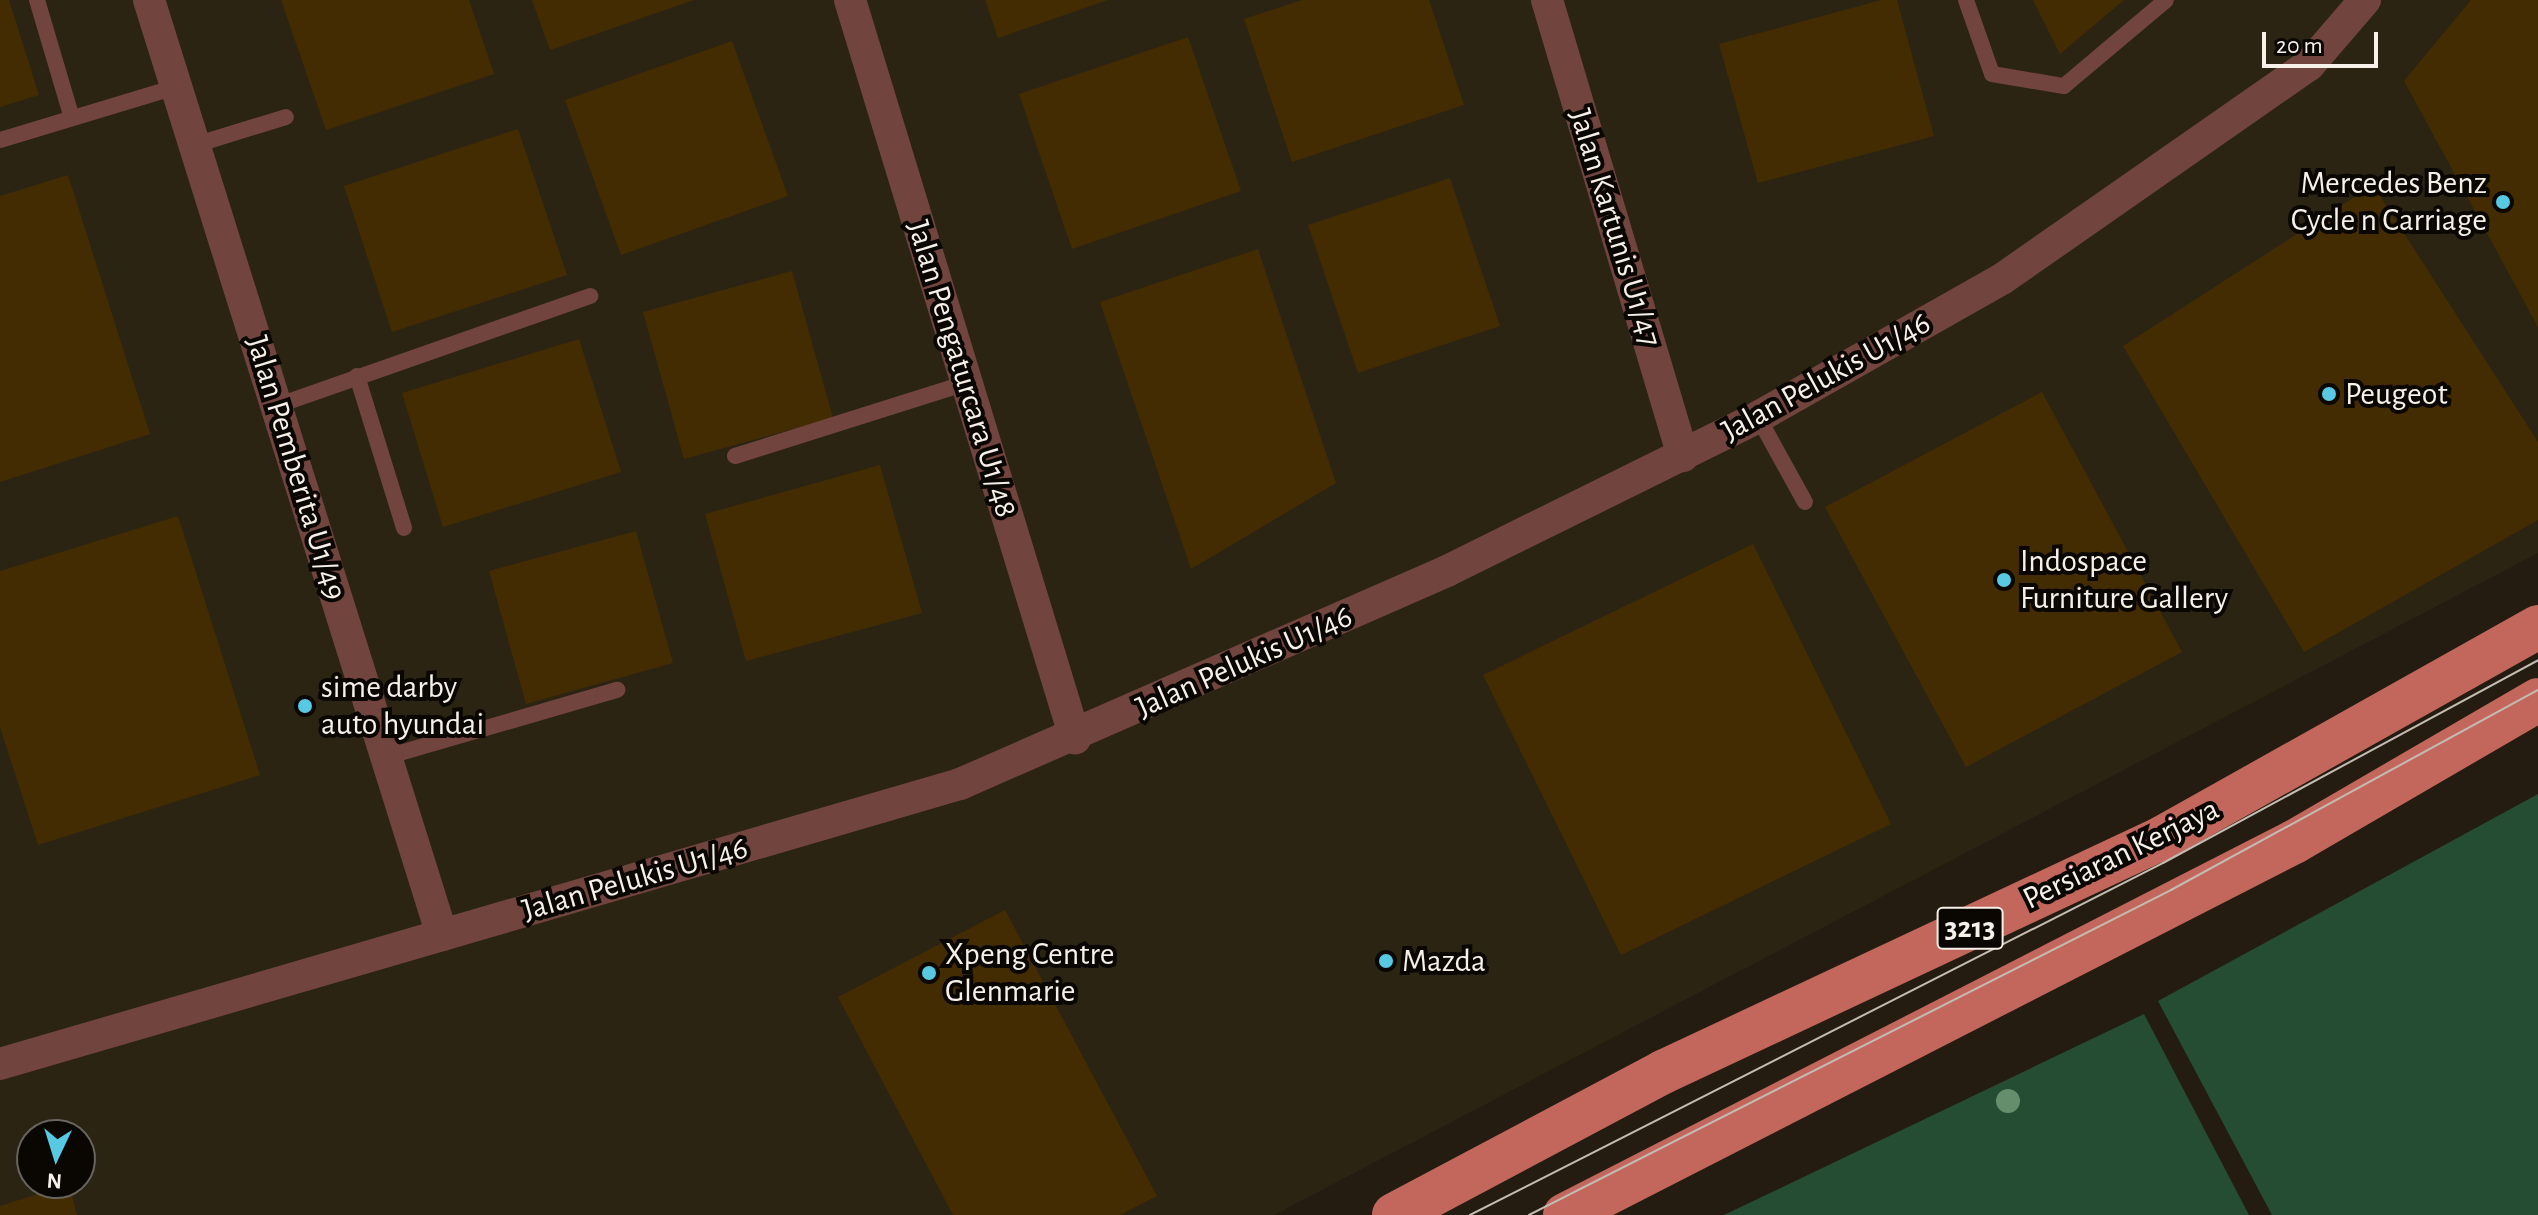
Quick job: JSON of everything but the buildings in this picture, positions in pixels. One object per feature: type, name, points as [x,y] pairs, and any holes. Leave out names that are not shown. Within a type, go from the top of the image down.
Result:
[{"type":"main road","name":"Persiaran Kerjaya","points":[[1394,1215],[1663,1072],[2162,838],[2538,627]]},
{"type":"main road","name":"Persiaran Kerjaya","points":[[1565,1215],[2294,842],[2538,700]]},
{"type":"street","name":"Jalan Pemberita U1/49","points":[[149,0],[442,935]]},
{"type":"street","name":"Jalan Pengaturcara U1/48","points":[[850,0],[1075,738]]},
{"type":"street","name":"Jalan Kartunis U1/47","points":[[1547,0],[1683,456]]},
{"type":"street","name":"Jalan Pelukis U1/46","points":[[0,1064],[960,784],[1075,738],[1683,456],[2002,279],[2309,65],[2365,0]]},
{"type":"lane","points":[[37,0],[72,118]]},
{"type":"lane","points":[[1966,0],[1992,74],[2026,86],[2064,86],[2166,0]]},
{"type":"lane","points":[[0,140],[176,87]]},
{"type":"lane","points":[[195,145],[286,117]]},
{"type":"lane","points":[[276,406],[590,296]]},
{"type":"lane","points":[[357,376],[404,528]]},
{"type":"lane","points":[[735,456],[967,383]]},
{"type":"lane","points":[[1758,417],[1805,502]]},
{"type":"lane","points":[[386,757],[617,690]]},
{"type":"shaded area","points":[[0,0],[2538,0],[2538,553],[1274,1215],[0,1215]]},
{"type":"green space","points":[[2538,794],[2538,1215],[2272,1215],[2158,1001]]},
{"type":"green space","points":[[2144,1014],[2249,1215],[1724,1215]]},
{"type":"tram line","points":[[1470,1215],[2163,863],[2538,660]]},
{"type":"tram line","points":[[1529,1215],[2171,890],[2538,690]]},
{"type":"place","name":"Mercedes Benz Cycle n Carriage","points":[[2503,202]]},
{"type":"place","name":"Peugeot","points":[[2329,394]]},
{"type":"place","name":"Indospace Furniture Gallery","points":[[2004,580]]},
{"type":"place","name":"sime darby auto hyundai","points":[[305,706]]},
{"type":"place","name":"Mazda","points":[[1386,961]]},
{"type":"place","name":"Xpeng Centre Glenmarie","points":[[929,973]]}]
